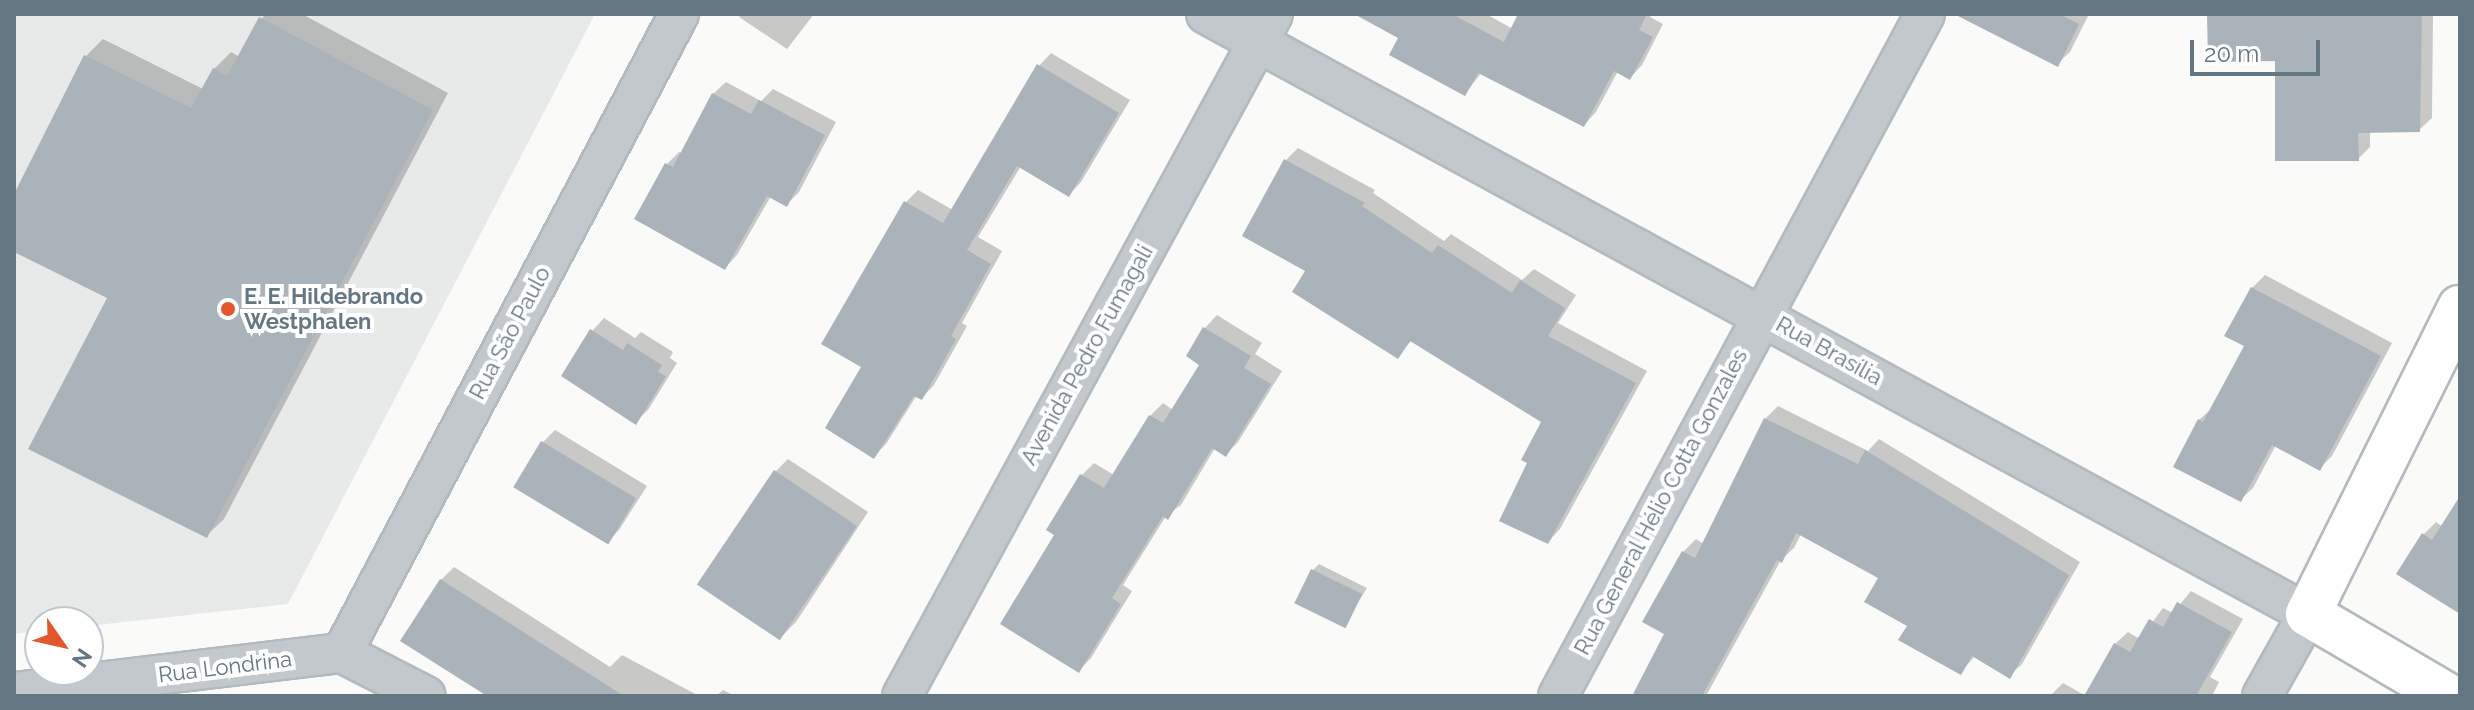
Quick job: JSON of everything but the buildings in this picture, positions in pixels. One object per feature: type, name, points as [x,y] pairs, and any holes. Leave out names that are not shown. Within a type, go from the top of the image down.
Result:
[{"type":"street","name":"Rua São Paulo","points":[[342,653],[679,14]]},
{"type":"street","name":"Rua Brasília","points":[[1206,14],[1265,28],[1761,314],[2308,614],[2448,696]]},
{"type":"street","name":"Rua General Hélio Cotta Gonzales","points":[[1558,696],[1925,14]]},
{"type":"street","name":"Avenida Pedro Fumagali","points":[[902,696],[1265,28]]},
{"type":"street","points":[[2262,696],[2308,614],[2460,308]]},
{"type":"street","name":"Rua Londrina","points":[[14,692],[342,653]]},
{"type":"street","points":[[342,653],[426,696]]},
{"type":"shaded area","name":"E. E. Hildebrando Westphalen","points":[[14,14],[595,14],[288,604],[104,624],[104,606],[24,606],[24,633],[14,634]]},
{"type":"place","name":"E. E. Hildebrando Westphalen","points":[[228,309]]}]
